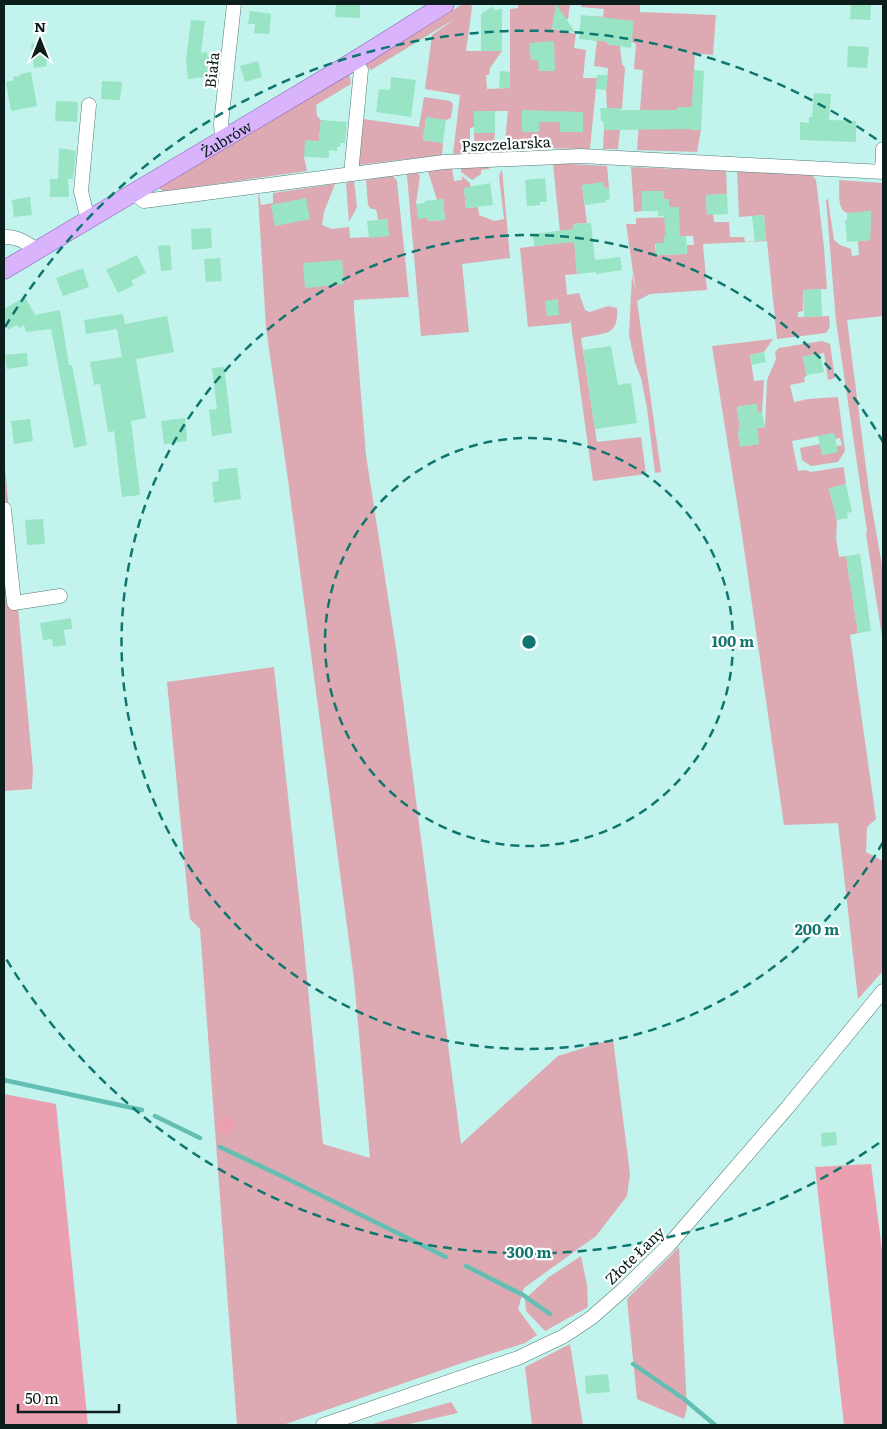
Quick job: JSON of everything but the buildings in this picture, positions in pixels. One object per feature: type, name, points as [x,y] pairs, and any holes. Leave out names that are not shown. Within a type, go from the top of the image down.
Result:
[{"type":"main road","name":"Żubrów","points":[[4,270],[134,194],[446,4]]},
{"type":"street","name":"Biała","points":[[222,139],[221,124],[234,4]]},
{"type":"street","points":[[350,174],[362,70],[354,61]]},
{"type":"street","points":[[88,220],[82,191],[90,105]]},
{"type":"street","points":[[883,149],[883,172]]},
{"type":"street","name":"Pszczelarska","points":[[134,194],[144,201],[444,162],[581,156],[883,172]]},
{"type":"street","points":[[4,237],[24,241],[37,250]]},
{"type":"street","points":[[4,509],[14,603],[60,596]]},
{"type":"street","name":"Złote Łany","points":[[323,1425],[518,1358],[564,1336],[590,1318],[624,1289],[668,1246],[788,1108],[883,991]]},
{"type":"shaded area","points":[[463,4],[471,4],[472,8],[466,51],[502,51],[490,68],[489,75],[486,75],[487,89],[510,88],[510,9],[518,8],[518,4],[570,4],[568,19],[554,17],[552,29],[576,34],[574,48],[586,50],[583,78],[597,78],[590,149],[534,148],[504,151],[508,111],[474,111],[474,127],[470,128],[470,153],[453,154],[460,95],[425,89],[432,35],[456,18],[371,70],[363,63]]},
{"type":"shaded area","points":[[582,4],[640,4],[640,12],[716,15],[713,55],[695,53],[691,128],[692,130],[701,130],[697,152],[637,150],[643,70],[634,69],[636,44],[611,19],[607,44],[620,46],[622,64],[625,68],[622,109],[607,108],[608,68],[594,66],[597,41],[592,40],[595,16],[603,17],[604,9],[581,7]]},
{"type":"shaded area","points":[[349,72],[351,84],[316,105],[317,116],[321,120],[319,141],[304,157],[307,171],[174,190],[165,193],[158,187]]},
{"type":"shaded area","points":[[424,97],[450,101],[453,104],[451,118],[446,120],[426,118],[423,140],[443,143],[442,155],[357,165],[364,119],[419,127]]},
{"type":"shaded area","points":[[604,130],[620,130],[618,149],[603,149]]},
{"type":"shaded area","points":[[474,133],[495,133],[493,151],[475,152]]},
{"type":"shaded area","points":[[553,163],[607,166],[609,188],[582,185],[587,223],[573,224],[577,274],[565,275],[567,295],[579,293],[585,310],[590,312],[608,306],[617,308],[617,317],[613,329],[603,334],[581,338],[597,442],[641,437],[646,474],[593,481],[570,317],[570,323],[528,327],[520,248],[561,243]]},
{"type":"shaded area","points":[[489,164],[489,169],[481,170],[481,174],[472,180],[461,172],[461,167]]},
{"type":"shaded area","points":[[631,167],[726,171],[727,194],[706,195],[707,214],[713,214],[714,222],[729,222],[730,237],[744,237],[745,242],[766,240],[764,215],[739,217],[737,171],[812,175],[816,180],[824,247],[827,289],[803,290],[803,311],[798,312],[798,317],[829,316],[830,327],[826,333],[777,339],[767,241],[703,244],[707,290],[650,294],[637,301],[661,472],[655,473],[647,408],[629,335],[632,275],[636,292],[626,224],[636,224],[636,218],[679,217],[679,207],[669,207],[669,199],[664,199],[663,191],[642,191],[642,211],[634,212]],"holes":[[[664,236],[693,236],[694,245],[687,245],[687,254],[656,255],[655,244],[664,243]]]},
{"type":"shaded area","points":[[452,168],[454,181],[462,180],[462,176],[470,183],[471,188],[464,188],[466,208],[478,207],[479,215],[494,221],[504,219],[499,176],[502,169],[510,258],[462,264],[469,332],[421,336],[407,174],[418,173],[420,176],[416,204],[427,218],[427,221],[445,220],[443,199],[437,200],[428,171]]},
{"type":"shaded area","points":[[393,176],[397,181],[409,297],[354,300],[354,309],[366,455],[397,655],[461,1144],[558,1056],[613,1039],[630,1174],[627,1196],[596,1236],[524,1288],[518,1309],[537,1335],[525,1343],[283,1425],[237,1425],[200,929],[190,919],[167,682],[274,667],[323,1144],[370,1158],[354,979],[266,328],[258,195],[261,205],[273,203],[273,193],[335,184],[324,212],[322,225],[332,229],[349,227],[350,238],[389,236],[387,219],[378,220],[375,209],[371,209],[368,205],[366,180]]},
{"type":"shaded area","points":[[839,180],[883,183],[883,316],[847,320],[869,491],[883,571],[883,643],[836,321],[826,200],[828,199],[834,240],[840,245],[851,249],[852,256],[859,255],[858,241],[870,240],[871,211],[847,213],[844,211],[841,208],[839,198]]},
{"type":"shaded area","points":[[354,181],[357,207],[349,222],[346,183]]},
{"type":"shaded area","points":[[773,339],[764,352],[750,355],[754,381],[764,380],[762,412],[758,413],[756,404],[737,407],[740,446],[759,444],[757,428],[765,427],[767,380],[776,359],[775,352],[779,348],[822,341],[830,344],[835,378],[828,380],[824,353],[803,357],[807,376],[804,377],[805,382],[790,385],[794,402],[838,397],[845,451],[838,462],[811,466],[802,460],[800,448],[820,444],[822,455],[837,452],[837,446],[842,445],[840,438],[835,439],[834,433],[792,441],[798,471],[806,470],[811,472],[843,467],[846,484],[829,489],[837,520],[836,538],[839,557],[846,556],[858,633],[850,635],[876,819],[867,827],[866,852],[883,861],[883,971],[858,999],[838,823],[784,825],[740,521],[712,346]]},
{"type":"shaded area","points":[[4,457],[33,770],[32,789],[4,791]]},
{"type":"shaded area","points":[[4,1094],[56,1104],[88,1425],[4,1425]]},
{"type":"shaded area","points":[[226,1117],[232,1120],[235,1126],[232,1132],[226,1135],[220,1132],[217,1126],[220,1120]]},
{"type":"shaded area","points":[[871,1164],[883,1258],[883,1425],[844,1425],[815,1167]]},
{"type":"shaded area","points":[[679,1247],[687,1408],[684,1419],[637,1399],[627,1299]]},
{"type":"shaded area","points":[[581,1256],[587,1285],[588,1307],[545,1331],[526,1311],[525,1299],[549,1277]]},
{"type":"shaded area","points":[[570,1344],[583,1425],[532,1425],[525,1367]]},
{"type":"shaded area","points":[[451,1402],[458,1413],[405,1425],[369,1425]]},
{"type":"waterway","points":[[4,1080],[142,1110]]},
{"type":"waterway","points":[[155,1116],[200,1138]]},
{"type":"waterway","points":[[220,1147],[446,1257]]},
{"type":"waterway","points":[[466,1266],[523,1295],[550,1314]]},
{"type":"waterway","points":[[633,1364],[684,1399],[715,1425]]}]
